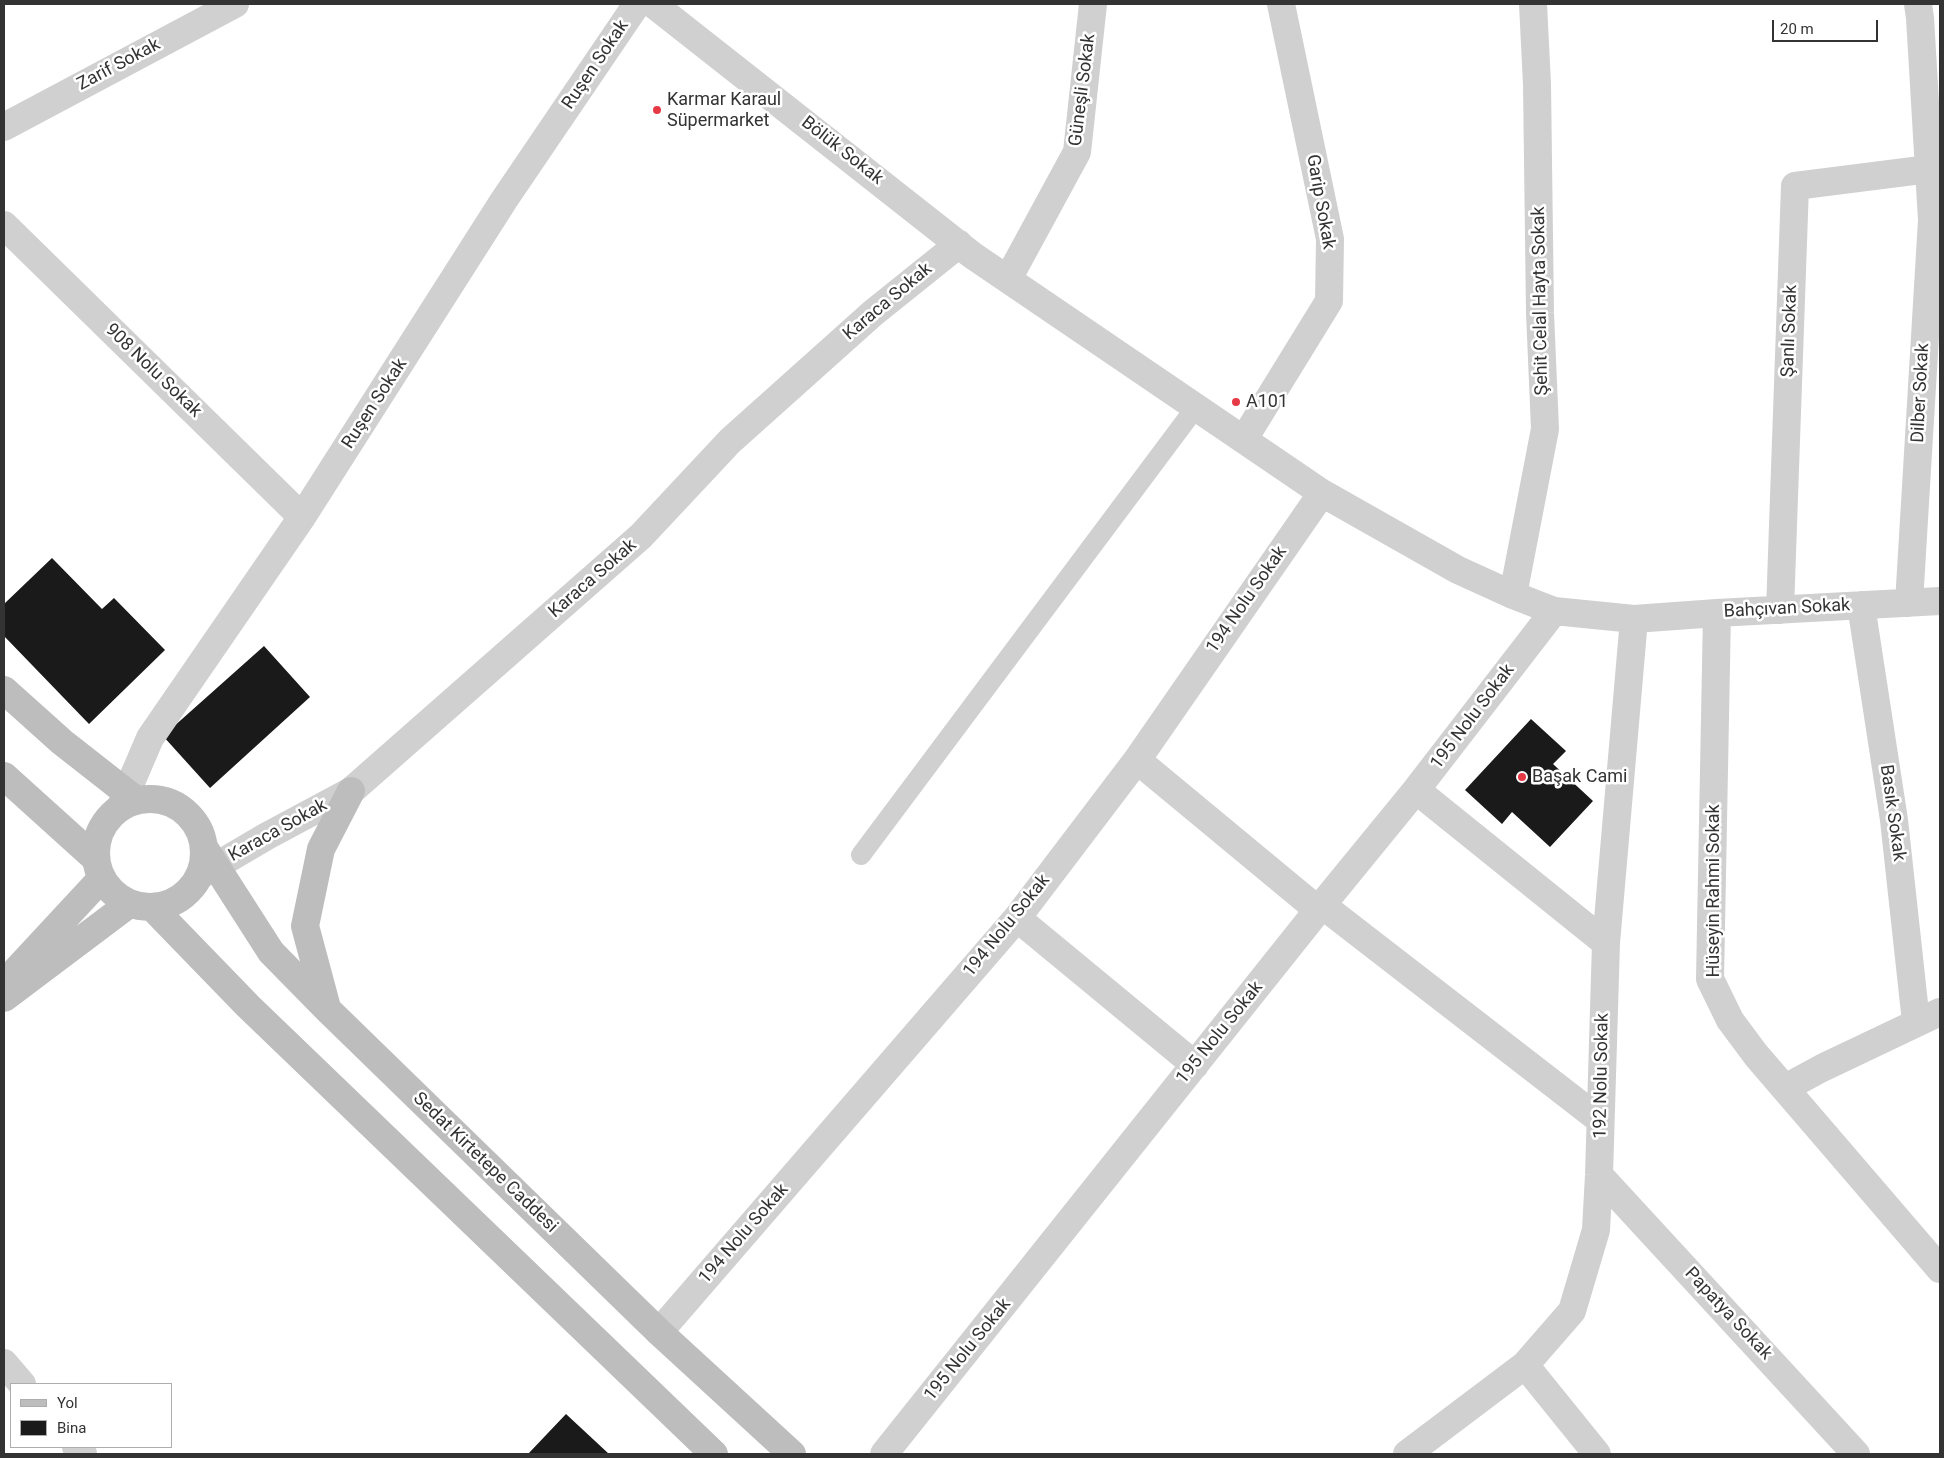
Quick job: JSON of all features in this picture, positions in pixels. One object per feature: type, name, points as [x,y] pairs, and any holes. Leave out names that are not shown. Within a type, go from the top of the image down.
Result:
[{"type":"main road","points":[[4,690],[128,800]]},
{"type":"main road","points":[[4,776],[99,869]]},
{"type":"main road","points":[[327,1010],[305,926],[321,849],[351,791]]},
{"type":"main road","points":[[150,799],[165,801],[178,807],[190,816],[199,828],[206,864],[196,882],[185,895],[170,904],[141,906],[118,898],[108,890],[99,869],[95,852],[98,835],[107,819],[128,800],[150,799]]},
{"type":"main road","name":"Sedat Kirtetepe Caddesi","points":[[206,864],[271,952],[327,1010],[659,1332],[792,1454]]},
{"type":"main road","points":[[4,983],[99,869]]},
{"type":"main road","points":[[4,998],[141,906]]},
{"type":"main road","points":[[141,906],[248,1006],[714,1454]]},
{"type":"street","name":"Zarif Sokak","points":[[4,127],[235,4]]},
{"type":"street","name":"Ruşen Sokak","points":[[128,800],[150,738],[302,517],[504,200],[637,4]]},
{"type":"street","name":"Bölük Sokak","points":[[654,4],[958,244],[1322,493]]},
{"type":"street","name":"Güneşli Sokak","points":[[1008,279],[1077,152],[1092,4]]},
{"type":"street","name":"Garip Sokak","points":[[1244,439],[1329,301],[1330,239],[1281,4]]},
{"type":"street","name":"Şehit Celal Hayta Sokak","points":[[1513,596],[1545,429],[1540,313],[1537,84],[1533,4]]},
{"type":"street","name":"Dilber Sokak","points":[[1909,604],[1932,220],[1918,4]]},
{"type":"street","name":"Şanlı Sokak","points":[[1780,610],[1795,186],[1929,169]]},
{"type":"street","name":"908 Nolu Sokak","points":[[4,225],[302,517]]},
{"type":"street","name":"Karaca Sokak","points":[[206,864],[267,836],[351,791],[641,536],[730,442],[873,313],[958,244]]},
{"type":"street","name":"Bahçıvan Sokak","points":[[1322,493],[1458,570],[1513,596],[1554,611],[1634,619],[1940,601]]},
{"type":"street","name":"194 Nolu Sokak","points":[[659,1332],[1017,918],[1136,760],[1322,493]]},
{"type":"street","name":"Basık Sokak","points":[[1861,605],[1894,820],[1928,1017]]},
{"type":"street","name":"195 Nolu Sokak","points":[[884,1454],[1320,907],[1416,790],[1554,611]]},
{"type":"street","name":"Hüseyin Rahmi Sokak","points":[[1717,613],[1710,979],[1730,1020],[1756,1055],[1940,1269]]},
{"type":"street","name":"192 Nolu Sokak","points":[[1407,1454],[1525,1365],[1572,1311],[1596,1230],[1606,943],[1634,619]]},
{"type":"street","points":[[1136,760],[1320,907],[1600,1120]]},
{"type":"street","points":[[1416,790],[1606,943]]},
{"type":"street","points":[[1017,918],[1195,1065]]},
{"type":"street","points":[[1785,1088],[1928,1017]]},
{"type":"street","name":"Papatya Sokak","points":[[1599,1174],[1856,1454]]},
{"type":"street","points":[[4,1363],[21,1383]]},
{"type":"street","points":[[1525,1365],[1597,1454]]},
{"type":"lane","points":[[861,855],[1196,407]]},
{"type":"building","points":[[52,558],[102,609],[114,598],[165,650],[89,724],[4,636],[4,604]]},
{"type":"building","points":[[264,646],[310,697],[210,788],[163,736]]},
{"type":"building","name":"Başak Cami","points":[[1531,719],[1566,751],[1553,764],[1593,801],[1550,847],[1512,812],[1502,824],[1465,790]]},
{"type":"building","points":[[566,1414],[609,1454],[528,1454]]},
{"type":"place","name":"Karmar Karaul Süpermarket","points":[[657,110]]},
{"type":"place","name":"A101","points":[[1236,402]]},
{"type":"place","name":"Başak Cami","points":[[1522,777]]}]
